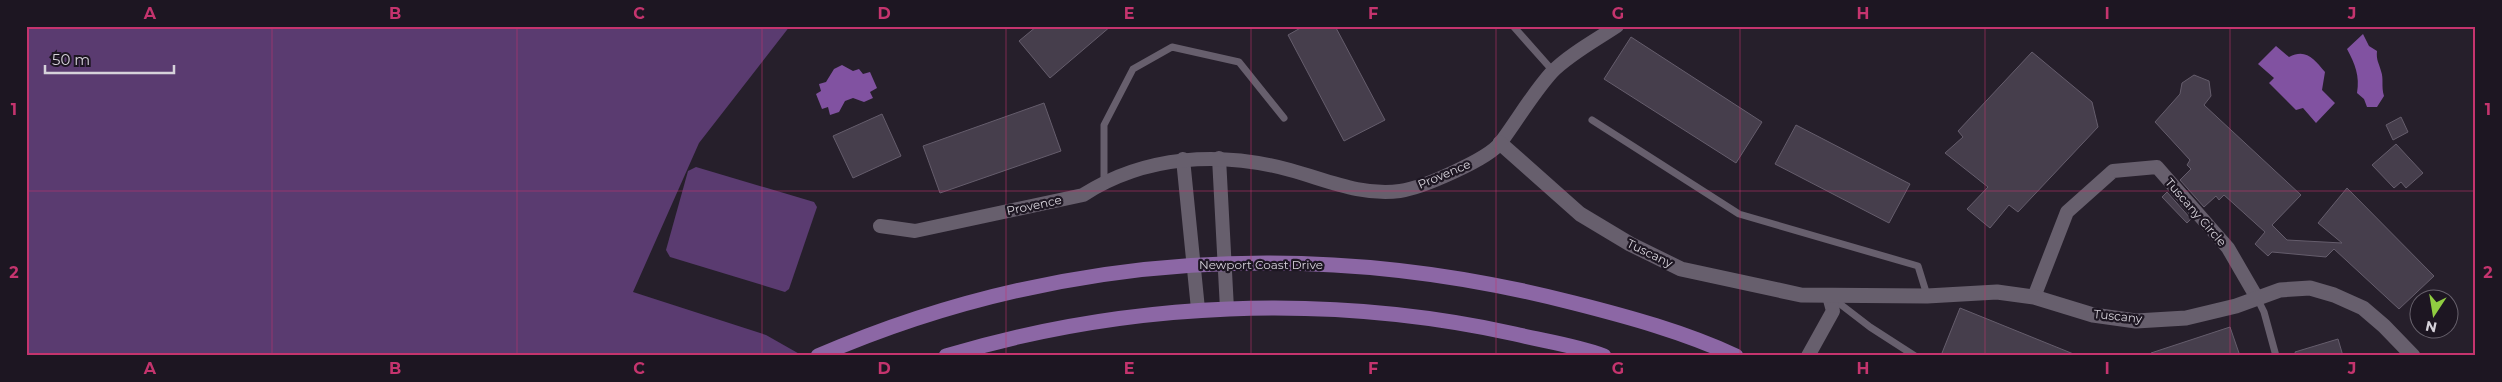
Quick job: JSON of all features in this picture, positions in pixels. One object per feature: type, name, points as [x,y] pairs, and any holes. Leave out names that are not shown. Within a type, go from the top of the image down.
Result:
[{"type":"main road","name":"Newport Coast Drive","points":[[818,356],[873,332],[975,300],[1082,276],[1194,264],[1292,262],[1416,271],[1512,286],[1615,313],[1709,344],[1736,356]]},
{"type":"main road","points":[[946,356],[975,347],[1104,320],[1198,309],[1227,309],[1378,312],[1481,327],[1604,356]]},
{"type":"street","name":"Provence","points":[[880,226],[915,231],[1083,195],[1104,182],[1152,166],[1183,160],[1219,158],[1245,160],[1290,170],[1358,191],[1401,191],[1437,179],[1479,158],[1500,144],[1508,130],[1553,71],[1617,26]]},
{"type":"street","name":"Tuscany","points":[[1500,144],[1580,214],[1630,244],[1681,269],[1802,295],[1927,296],[1997,292],[2034,297],[2093,315],[2136,321],[2186,318],[2236,306],[2280,290],[2310,288],[2334,295],[2363,308],[2384,326],[2412,356]]},
{"type":"street","points":[[1219,158],[1227,309]]},
{"type":"street","points":[[1183,160],[1198,309]]},
{"type":"street","name":"Tuscany Circle","points":[[2034,297],[2067,212],[2113,171],[2156,167],[2228,248],[2257,298]]},
{"type":"street","points":[[1808,356],[1833,311],[1829,296]]},
{"type":"lane","points":[[1513,26],[1553,71]]},
{"type":"lane","points":[[1104,182],[1104,125],[1133,70],[1172,47],[1239,62],[1284,118]]},
{"type":"lane","points":[[1592,120],[1739,214],[1918,266],[1927,296]]},
{"type":"lane","points":[[1829,296],[1870,327],[1915,356]]},
{"type":"lane","points":[[2257,298],[2264,312],[2276,356]]},
{"type":"shaded area","points":[[26,26],[790,26],[699,143],[633,292],[766,335],[803,356],[26,356]]},
{"type":"shaded area","points":[[2363,34],[2369,46],[2377,51],[2377,59],[2382,74],[2384,96],[2377,107],[2367,107],[2364,99],[2357,93],[2358,81],[2356,70],[2347,49]]},
{"type":"shaded area","points":[[2276,46],[2289,57],[2300,54],[2309,56],[2325,72],[2322,90],[2335,103],[2316,123],[2303,108],[2296,110],[2269,83],[2274,78],[2258,64]]},
{"type":"shaded area","points":[[842,65],[853,71],[859,69],[863,74],[870,72],[877,88],[870,92],[873,98],[864,102],[853,98],[845,101],[839,112],[830,115],[828,107],[822,109],[816,94],[821,91],[819,84],[826,82],[834,69]]},
{"type":"shaded area","points":[[696,167],[814,202],[817,207],[789,289],[785,292],[670,257],[666,250],[688,171]]},
{"type":"building","points":[[1037,26],[1111,26],[1050,78],[1019,41]]},
{"type":"building","points":[[1304,26],[1335,26],[1385,120],[1344,141],[1288,35]]},
{"type":"building","points":[[1631,37],[1762,122],[1736,163],[1604,79]]},
{"type":"building","points":[[2032,52],[2092,102],[2098,127],[2018,212],[2009,205],[1990,228],[1967,209],[1988,187],[1945,153],[1963,137],[1958,131]]},
{"type":"building","points":[[2194,75],[2209,81],[2211,96],[2204,105],[2301,195],[2272,225],[2287,240],[2342,243],[2318,223],[2347,188],[2434,276],[2419,290],[2410,290],[2410,299],[2399,309],[2334,249],[2326,257],[2272,252],[2268,256],[2255,244],[2265,232],[2224,195],[2219,200],[2216,196],[2204,207],[2180,180],[2191,169],[2187,165],[2190,160],[2155,122],[2180,94],[2182,83]]},
{"type":"building","points":[[1044,103],[1061,151],[940,193],[923,146]]},
{"type":"building","points":[[882,114],[901,156],[853,178],[833,136]]},
{"type":"building","points":[[2401,117],[2408,132],[2393,140],[2386,125]]},
{"type":"building","points":[[1796,125],[1910,184],[1889,223],[1775,164]]},
{"type":"building","points":[[2396,144],[2423,173],[2406,188],[2401,182],[2394,188],[2372,165]]},
{"type":"building","points":[[2167,192],[2191,219],[2187,223],[2162,197]]},
{"type":"building","points":[[1960,308],[2076,356],[1950,356],[1942,353]]},
{"type":"building","points":[[2230,327],[2240,356],[2152,356],[2151,353]]},
{"type":"building","points":[[2338,339],[2343,356],[2296,356],[2295,352]]}]
